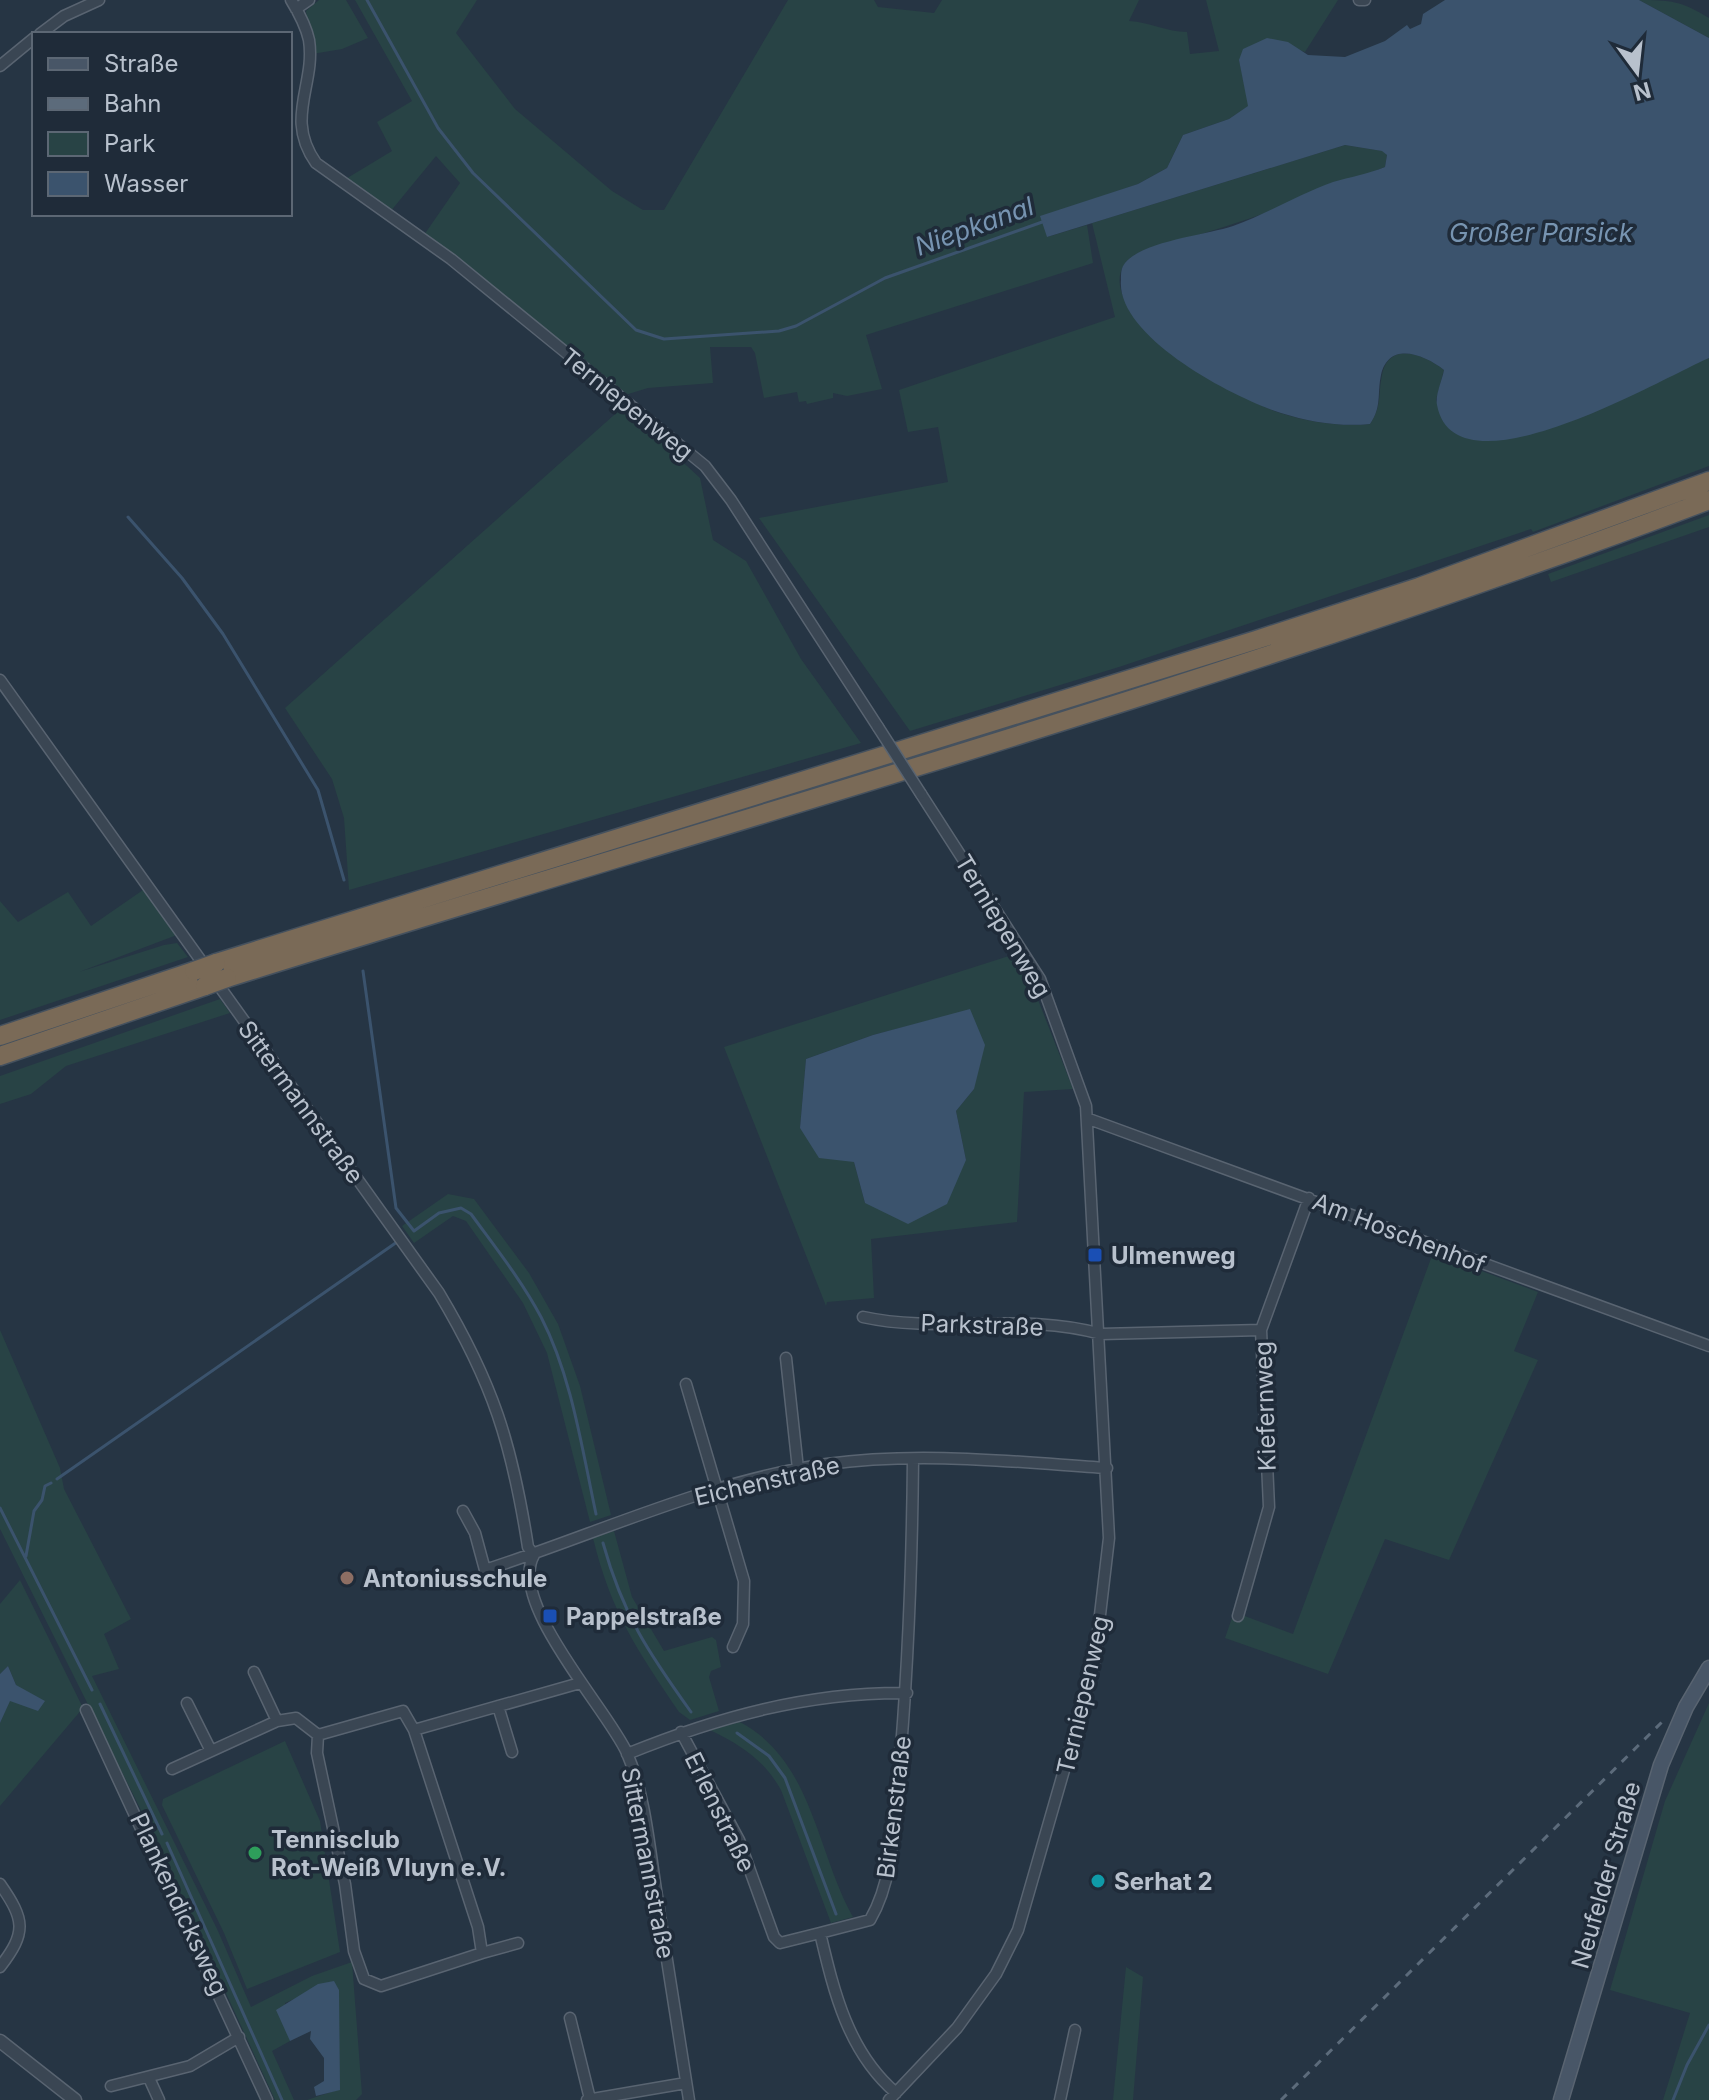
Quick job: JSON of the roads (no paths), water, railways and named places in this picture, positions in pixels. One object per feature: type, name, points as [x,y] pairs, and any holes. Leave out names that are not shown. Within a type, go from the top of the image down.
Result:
[{"type":"highway","points":[[0,1036],[200,978],[1256,640],[1419,587],[1709,481]]},
{"type":"highway","points":[[222,971],[1293,648],[1559,557],[1709,500]]},
{"type":"highway","points":[[0,1056],[200,978]]},
{"type":"main road","name":"Neufelder Straße","points":[[1561,2100],[1661,1765],[1686,1707],[1709,1668]]},
{"type":"street","points":[[43,32],[64,16],[99,0]]},
{"type":"street","points":[[294,4],[309,0]]},
{"type":"street","name":"Terniepenweg","points":[[294,4],[309,42],[301,121],[309,153],[316,163],[451,259],[705,466],[731,500],[1040,979],[1089,1119],[1109,1538],[1094,1666],[1018,1930],[996,1974],[957,2028],[893,2098]]},
{"type":"street","points":[[0,66],[32,40]]},
{"type":"street","name":"Sittermannstraße","points":[[0,680],[439,1293],[485,1375],[518,1478],[528,1547],[534,1555],[530,1572],[535,1597],[551,1636],[627,1754],[646,1824],[689,2100]]},
{"type":"street","name":"Am Hoschenhof","points":[[1089,1119],[1709,1346]]},
{"type":"street","name":"Kiefernweg","points":[[1238,1616],[1269,1507],[1261,1330],[1309,1198]]},
{"type":"street","name":"Parkstraße","points":[[863,1317],[889,1323],[992,1322],[1083,1329],[1101,1334]]},
{"type":"street","points":[[1101,1334],[1261,1330]]},
{"type":"street","points":[[786,1358],[798,1469]]},
{"type":"street","points":[[686,1384],[744,1581],[743,1624],[733,1647]]},
{"type":"street","name":"Eichenstraße","points":[[534,1555],[577,1536],[718,1490],[798,1469],[856,1461],[913,1459],[1107,1468]]},
{"type":"street","name":"Birkenstraße","points":[[820,1933],[870,1920],[882,1900],[907,1693],[912,1622],[913,1459]]},
{"type":"street","points":[[463,1511],[475,1533],[485,1570],[534,1555]]},
{"type":"street","points":[[254,1672],[277,1721]]},
{"type":"street","points":[[414,1730],[580,1683]]},
{"type":"street","points":[[627,1754],[681,1732],[764,1707],[824,1697],[907,1693]]},
{"type":"street","points":[[187,1703],[211,1751]]},
{"type":"street","points":[[498,1706],[512,1752]]},
{"type":"street","name":"Plankendicksweg","points":[[86,1710],[267,2100]]},
{"type":"street","points":[[318,1735],[403,1711],[414,1730],[478,1927],[482,1953]]},
{"type":"street","points":[[172,1769],[277,1721],[296,1718],[318,1735]]},
{"type":"street","name":"Erlenstraße","points":[[681,1732],[739,1840],[774,1937],[780,1943],[820,1933]]},
{"type":"street","points":[[318,1735],[317,1753],[343,1872],[354,1951],[364,1979],[381,1986],[518,1943]]},
{"type":"street","points":[[0,1884],[21,1919],[17,1945],[0,1967]]},
{"type":"street","points":[[0,1910],[11,1901]]},
{"type":"street","points":[[820,1933],[846,2025],[893,2098]]},
{"type":"street","points":[[570,2018],[589,2100],[686,2083]]},
{"type":"street","points":[[1060,2100],[1075,2030]]},
{"type":"street","points":[[111,2086],[190,2066],[239,2037]]},
{"type":"street","points":[[0,2041],[75,2100]]},
{"type":"street","points":[[149,2078],[159,2100]]},
{"type":"water","name":"Großer Parsick","points":[[1445,0],[1639,0],[1709,38],[1709,358],[1608,407],[1563,425],[1519,437],[1481,441],[1452,431],[1437,405],[1444,370],[1418,356],[1399,354],[1385,364],[1378,406],[1370,424],[1325,423],[1281,413],[1235,394],[1182,362],[1137,323],[1125,301],[1121,280],[1125,263],[1134,255],[1160,244],[1233,226],[1320,187],[1385,167],[1387,155],[1382,151],[1345,145],[1047,237],[1040,216],[1138,184],[1167,168],[1183,135],[1229,119],[1248,106],[1239,60],[1243,49],[1267,38],[1288,42],[1308,55],[1345,57],[1385,41],[1407,25],[1410,29],[1421,24],[1423,14]]},
{"type":"water","points":[[970,1009],[985,1045],[974,1089],[956,1111],[966,1160],[947,1204],[908,1224],[865,1203],[854,1162],[819,1158],[800,1128],[806,1059],[873,1035]]},
{"type":"water","points":[[8,1666],[16,1685],[45,1701],[38,1711],[10,1701],[0,1723],[0,1674]]},
{"type":"water","points":[[334,1981],[339,1990],[340,2090],[316,2096],[314,2087],[324,2081],[324,2058],[310,2039],[311,2031],[290,2041],[276,2010],[318,1984]]},
{"type":"waterway","name":"Niepkanal","points":[[367,0],[438,128],[473,173],[636,330],[664,339],[779,331],[796,326],[885,278],[1045,221]]},
{"type":"waterway","points":[[128,517],[182,578],[223,634],[318,790],[344,880]]},
{"type":"waterway","points":[[363,971],[396,1208],[414,1231],[439,1213],[461,1208],[471,1214],[525,1290],[541,1317],[561,1364],[596,1514]]},
{"type":"waterway","points":[[57,1479],[397,1242]]},
{"type":"waterway","points":[[26,1556],[34,1511],[42,1500],[45,1486],[51,1483]]},
{"type":"waterway","points":[[0,1508],[92,1690]]},
{"type":"waterway","points":[[603,1543],[619,1591],[638,1632],[691,1712]]},
{"type":"waterway","points":[[100,1704],[162,1834]]},
{"type":"waterway","points":[[737,1733],[769,1756],[785,1778],[836,1914]]},
{"type":"waterway","points":[[167,1843],[282,2100]]},
{"type":"waterway","name":"Niepkanal","points":[[1673,2100],[1687,2065],[1709,2025]]},
{"type":"railway","points":[[1281,2100],[1662,1722]]},
{"type":"place","name":"Ulmenweg","points":[[1095,1255]]},
{"type":"place","name":"Antoniusschule","points":[[347,1578]]},
{"type":"place","name":"Pappelstraße","points":[[550,1616]]},
{"type":"place","name":"Tennisclub Rot-Weiß Vluyn e.V.","points":[[255,1853]]},
{"type":"place","name":"Serhat 2","points":[[1098,1881]]}]
